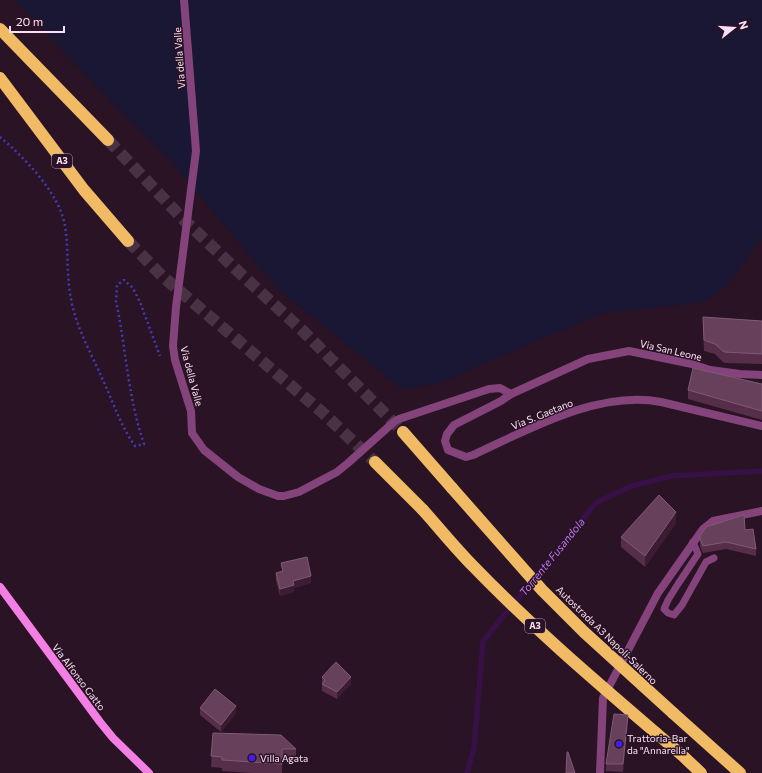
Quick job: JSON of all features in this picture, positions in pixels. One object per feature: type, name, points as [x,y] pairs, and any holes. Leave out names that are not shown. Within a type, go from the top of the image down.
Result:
[{"type":"highway","points":[[0,29],[108,140]]},
{"type":"highway","name":"A3","points":[[0,78],[84,190],[128,241]]},
{"type":"highway","name":"Autostrada A3 Napoli-Salerno","points":[[404,432],[498,542],[553,601],[584,632],[673,714],[740,773]]},
{"type":"highway","name":"A3","points":[[375,462],[423,510],[473,566],[522,614],[576,664],[701,773]]},
{"type":"main road","name":"Via Alfonso Gatto","points":[[0,587],[109,732],[149,773]]},
{"type":"street","name":"Via della Valle","points":[[184,0],[196,151],[176,307],[173,346],[175,360],[191,411],[191,430],[201,446],[214,459],[248,484],[278,496],[289,495],[316,484],[344,467],[399,419],[489,389],[500,388],[511,394]]},
{"type":"street","name":"Via San Leone","points":[[511,394],[588,359],[629,352],[692,364],[710,370],[762,375]]},
{"type":"street","name":"Via S. Gaetano","points":[[511,394],[454,425],[447,434],[445,441],[448,450],[466,457],[570,412],[604,403],[630,399],[646,399],[661,402],[762,426]]},
{"type":"street","points":[[600,773],[603,698],[658,593],[692,542],[703,529],[713,521],[762,511]]},
{"type":"lane","points":[[692,542],[698,554],[668,600],[664,609],[668,613],[674,615],[682,605],[706,562],[714,558]]},
{"type":"path","points":[[0,137],[11,146],[41,180],[59,205],[65,225],[68,274],[72,306],[90,354],[102,377],[119,419],[126,434],[135,446],[144,444],[134,409],[116,301],[117,285],[124,280],[133,288],[140,302],[154,344],[161,359]]},
{"type":"shaded area","points":[[15,0],[762,0],[762,238],[728,284],[705,302],[602,313],[439,383],[402,389],[278,289],[174,165],[125,116]]},
{"type":"building","points":[[703,317],[762,321],[762,354],[724,352],[715,344],[704,340]]},
{"type":"building","points":[[693,368],[762,384],[762,411],[688,390]]},
{"type":"building","points":[[659,495],[676,512],[645,556],[621,537]]},
{"type":"building","points":[[744,515],[745,530],[753,529],[756,549],[726,542],[703,546],[700,536],[706,527]]},
{"type":"building","points":[[307,557],[311,576],[293,581],[294,585],[280,589],[276,573],[283,571],[281,563]]},
{"type":"building","points":[[336,662],[351,677],[337,692],[322,684],[325,680],[322,677]]},
{"type":"building","points":[[215,689],[236,706],[221,725],[200,708]]},
{"type":"building","points":[[614,714],[628,715],[623,764],[606,764]]},
{"type":"building","points":[[213,733],[281,735],[296,749],[282,749],[282,764],[222,760],[222,757],[211,756]]},
{"type":"building","points":[[568,752],[575,773],[566,773]]},
{"type":"waterway","name":"Torrente Fusandola","points":[[467,773],[474,748],[483,641],[596,503],[631,486],[671,476],[762,471]]},
{"type":"tunnel","points":[[108,140],[181,217],[304,332],[403,432]]},
{"type":"tunnel","points":[[128,241],[162,276],[322,412],[375,462]]},
{"type":"place","name":"Trattoria-Bar da \"Annarella\"","points":[[619,744]]},
{"type":"place","name":"Villa Agata","points":[[252,758]]}]
